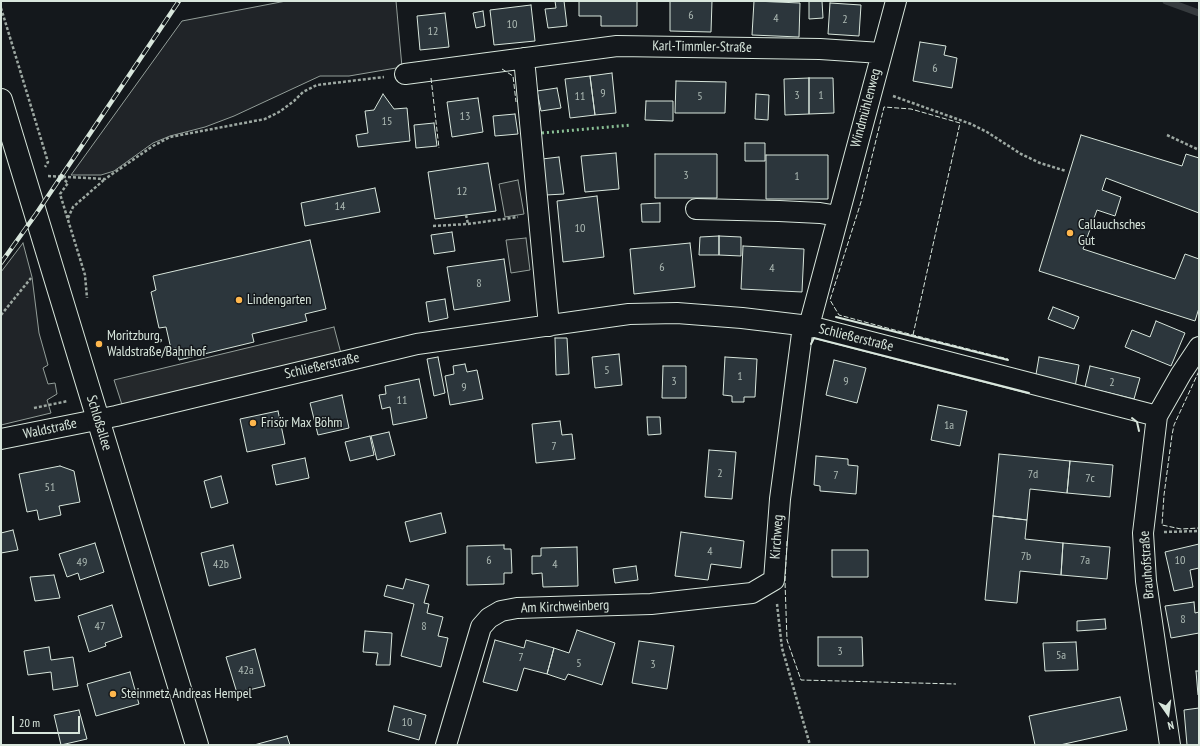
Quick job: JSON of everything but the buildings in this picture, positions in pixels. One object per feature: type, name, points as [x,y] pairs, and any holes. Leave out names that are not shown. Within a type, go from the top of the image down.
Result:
[{"type":"main road","name":"Schloßallee","points":[[1,100],[32,176],[50,260],[197,745]]},
{"type":"street","name":"Windmühlenweg","points":[[806,326],[838,216],[871,89],[896,1]]},
{"type":"street","name":"Karl-Timmler-Straße","points":[[405,74],[618,46],[813,49],[881,53]]},
{"type":"street","points":[[524,58],[531,146],[549,326]]},
{"type":"street","points":[[696,208],[779,210],[838,216]]},
{"type":"street","name":"Schließerstraße","points":[[98,419],[417,344],[629,314],[677,313],[742,318],[806,326],[1157,416]]},
{"type":"street","name":"Kirchweg","points":[[774,580],[780,498],[806,326]]},
{"type":"street","name":"Brauhofstraße","points":[[1170,745],[1146,581],[1143,533],[1157,416],[1180,374],[1199,347]]},
{"type":"street","name":"Waldstraße","points":[[1,440],[98,419]]},
{"type":"street","name":"Am Kirchweinberg","points":[[446,745],[481,627],[489,618],[501,612],[517,608],[651,604],[752,593],[774,580]]},
{"type":"path","points":[[1,8],[48,162],[32,176]]},
{"type":"path","points":[[68,218],[73,206],[105,179],[153,146],[170,137],[265,119],[279,112],[303,92],[317,85],[364,81],[405,74]]},
{"type":"path","points":[[871,89],[957,118],[987,132],[1021,154],[1040,163],[1066,171]]},
{"type":"path","points":[[1167,135],[1199,150]]},
{"type":"path","points":[[32,176],[105,179]]},
{"type":"path","points":[[60,177],[68,183],[60,194],[85,275],[88,304]]},
{"type":"path","points":[[466,215],[468,224]]},
{"type":"path","points":[[433,226],[468,224],[538,215]]},
{"type":"path","points":[[1,315],[32,277],[50,260]]},
{"type":"path","points":[[1143,533],[1199,531]]},
{"type":"path","name":"Kirchweg","points":[[774,580],[782,648],[810,745]]},
{"type":"shaded area","points":[[286,1],[396,1],[402,67],[349,76],[320,76],[234,116],[205,127],[170,136],[153,143],[114,171],[101,175],[71,175],[182,21]]},
{"type":"shaded area","points":[[518,180],[524,214],[505,217],[499,184]]},
{"type":"shaded area","points":[[526,238],[530,270],[511,273],[506,240]]},
{"type":"shaded area","points":[[23,243],[32,277],[39,333],[48,365],[43,368],[48,384],[55,383],[57,394],[47,400],[51,413],[1,425],[1,272]]},
{"type":"shaded area","name":"Lindengarten","points":[[334,327],[343,361],[125,414],[114,380]]},
{"type":"waterway","points":[[1166,1],[1199,13]]},
{"type":"railway","points":[[1,263],[36,214],[179,1]]},
{"type":"hedge","points":[[542,133],[631,125]]},
{"type":"fence","points":[[502,69],[513,76],[516,102]]},
{"type":"fence","points":[[431,78],[439,148]]},
{"type":"fence","points":[[913,335],[960,123],[911,109],[884,107],[861,202],[830,300],[839,315],[913,335],[1008,359]]},
{"type":"fence","points":[[1199,371],[1174,425],[1164,495],[1162,525],[1181,529],[1199,528]]},
{"type":"fence","points":[[787,541],[785,582],[787,640],[801,680],[956,684]]},
{"type":"wall","points":[[836,317],[1008,360]]},
{"type":"wall","points":[[811,344],[814,338],[1029,393]]},
{"type":"wall","points":[[1132,418],[1137,422],[1139,431]]},
{"type":"place","name":"Callauchsches Gut","points":[[1070,233]]},
{"type":"place","name":"Lindengarten","points":[[239,300]]},
{"type":"place","name":"Moritzburg, Waldstraße/Bahnhof","points":[[99,344]]},
{"type":"place","name":"Frisör Max Böhm","points":[[253,423]]},
{"type":"place","name":"Steinmetz Andreas Hempel","points":[[113,694]]}]
